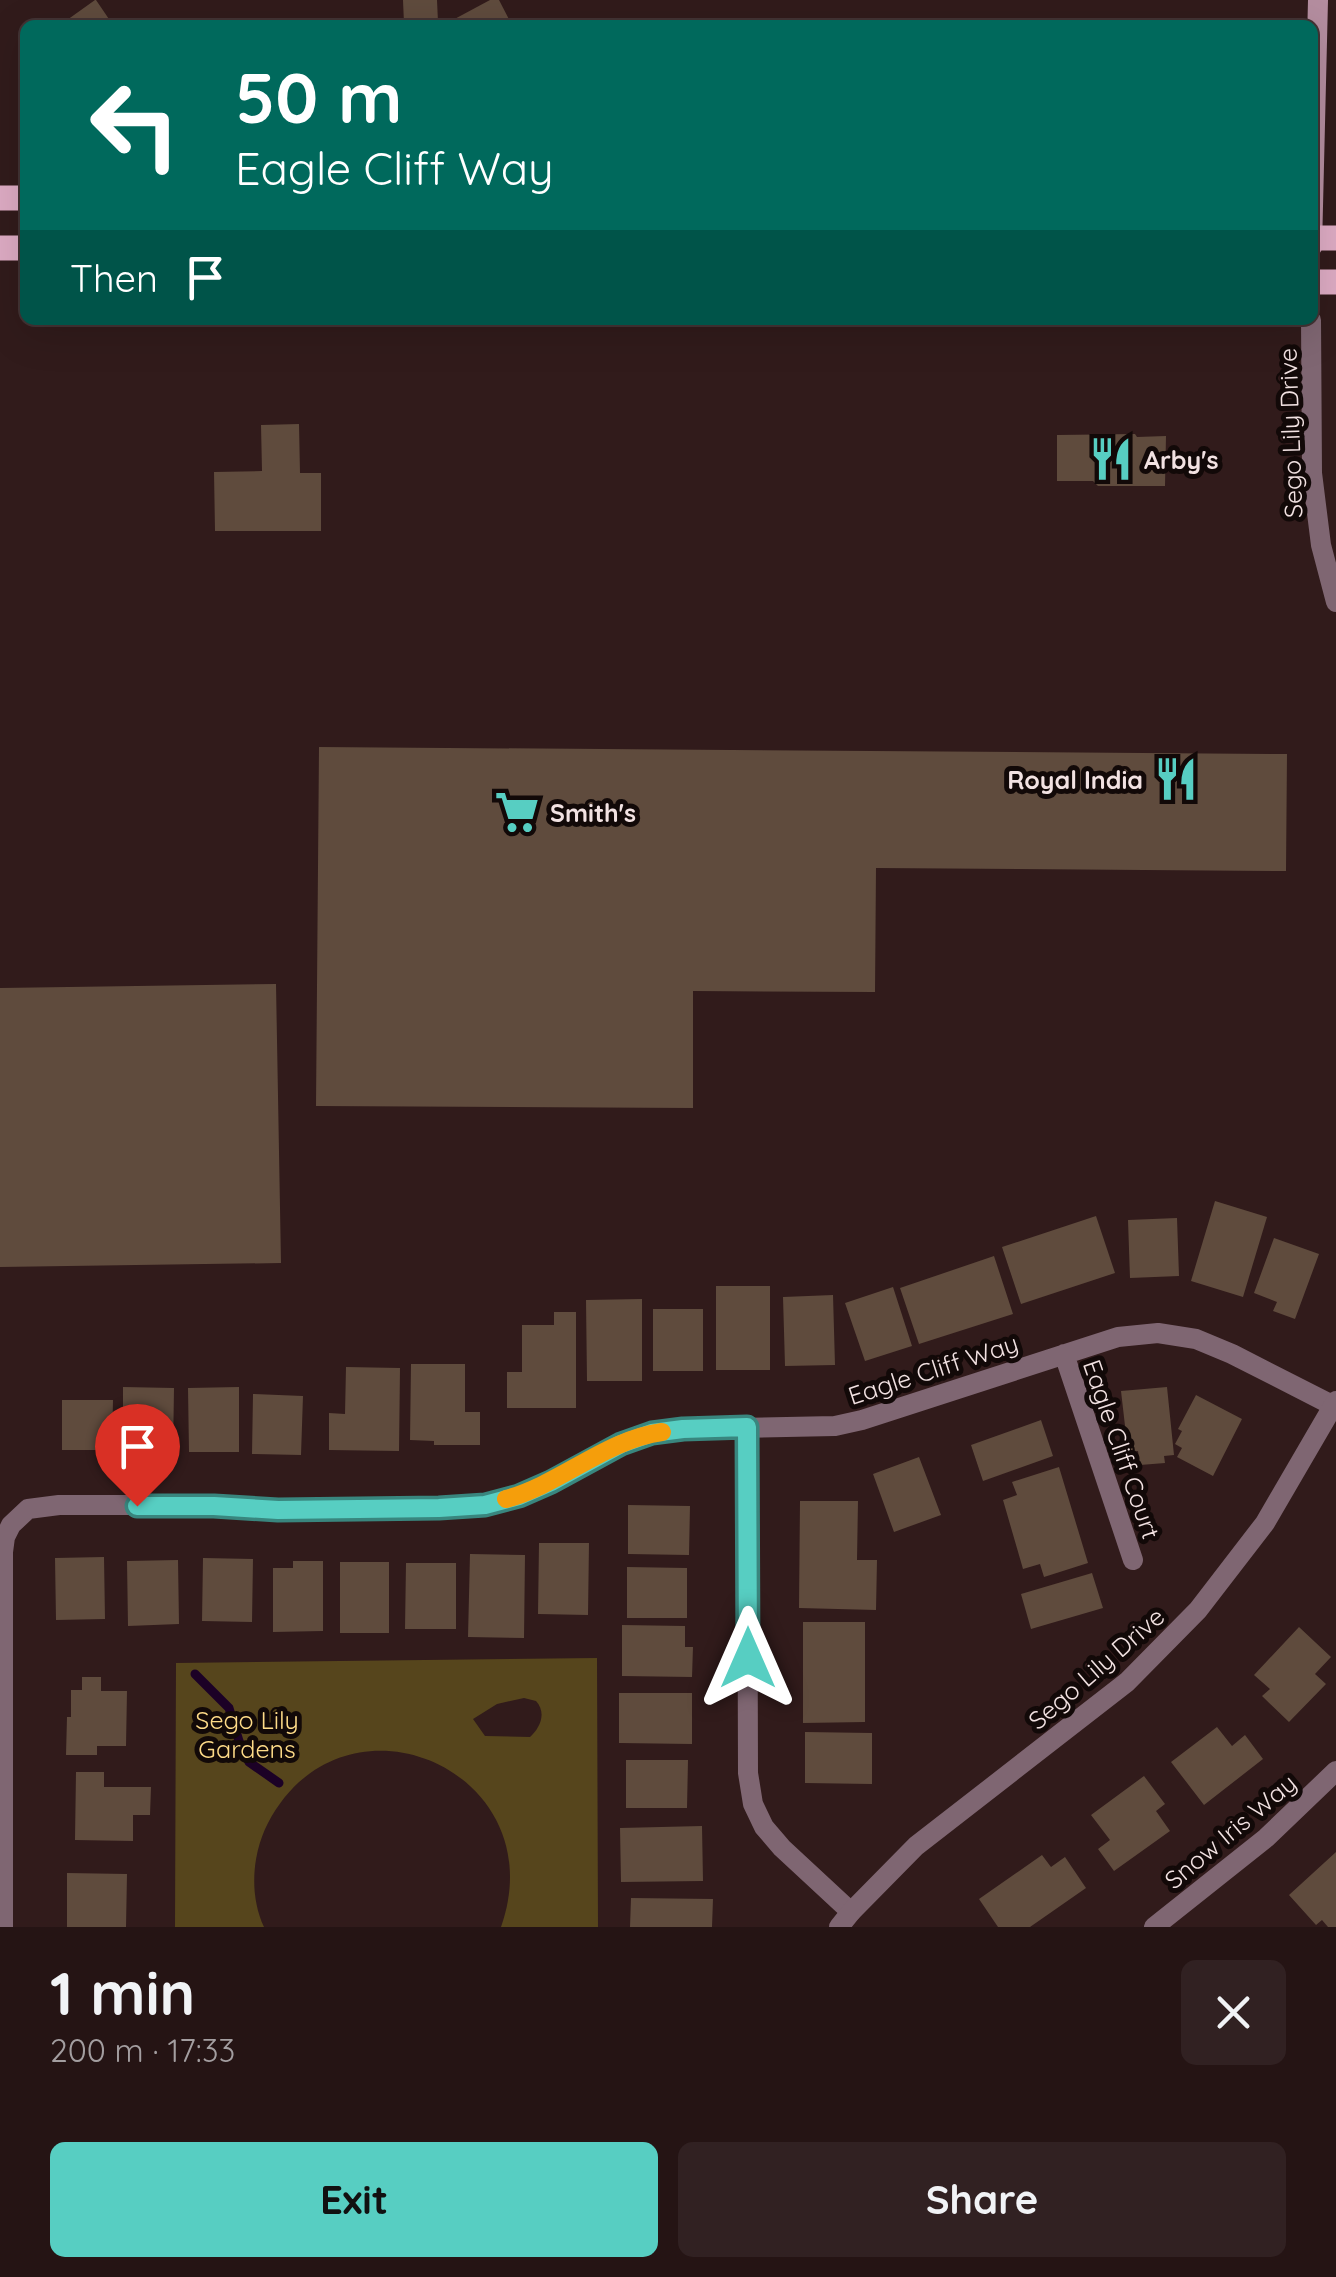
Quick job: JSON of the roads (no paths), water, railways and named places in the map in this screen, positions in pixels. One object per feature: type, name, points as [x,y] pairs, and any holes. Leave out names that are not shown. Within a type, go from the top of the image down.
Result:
[{"type":"street","name":"Sego Lily Drive","points":[[1311,325],[1312,473],[1321,545],[1336,602]]},
{"type":"street","name":"Eagle Cliff Way","points":[[3,1927],[3,1552],[10,1524],[28,1509],[214,1506],[278,1510],[485,1505],[519,1496],[621,1444],[652,1433],[835,1426],[1118,1337],[1158,1333],[1196,1339],[1335,1403]]},
{"type":"street","name":"Eagle Cliff Court","points":[[1064,1354],[1133,1560]]},
{"type":"street","name":"Sego Lily Drive","points":[[845,1920],[916,1846],[1126,1682],[1198,1610],[1329,1432],[1335,1403]]},
{"type":"street","points":[[747,1427],[748,1773],[753,1804],[764,1828],[845,1920]]},
{"type":"street","name":"Snow Iris Way","points":[[1154,1927],[1266,1838],[1336,1771]]},
{"type":"waterway","points":[[195,1674],[229,1708],[249,1762],[279,1783]]},
{"type":"place","name":"Arby's","points":[[1111,459]]},
{"type":"place","name":"Royal India","points":[[1176,779]]},
{"type":"place","name":"Smith's","points":[[517,812]]},
{"type":"park label","name":"Sego Lily Gardens","points":[[247,1734]]}]
